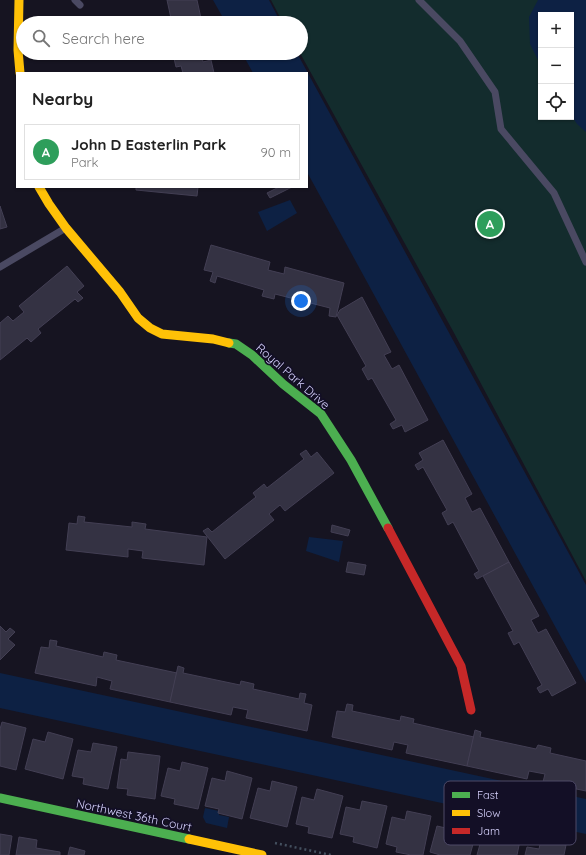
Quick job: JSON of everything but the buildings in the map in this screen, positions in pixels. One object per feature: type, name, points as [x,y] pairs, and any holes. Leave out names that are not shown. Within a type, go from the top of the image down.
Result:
[{"type":"street","points":[[19,16],[20,0]]},
{"type":"street","points":[[19,60],[20,72]]},
{"type":"street","name":"Royal Park Drive","points":[[40,188],[66,228],[120,292],[138,318],[150,328],[162,334],[213,339],[236,344],[252,355],[283,384],[321,414],[351,460],[461,666],[471,710]]},
{"type":"street","name":"Northwest 36th Court","points":[[0,798],[262,855]]},
{"type":"lane","points":[[419,0],[460,41],[495,92],[501,129],[554,193],[586,262]]},
{"type":"lane","points":[[0,267],[66,228]]},
{"type":"green space","points":[[271,0],[586,0],[586,581],[453,331],[304,60],[308,60],[308,16],[279,16]]},
{"type":"water","points":[[213,0],[269,0],[277,16],[222,16]]},
{"type":"water","points":[[538,0],[586,0],[586,132],[574,120],[574,12],[538,12],[538,60],[530,44],[529,17]]},
{"type":"water","points":[[246,60],[301,60],[307,72],[252,72]]},
{"type":"water","points":[[308,73],[586,585],[586,683],[308,174]]},
{"type":"water","points":[[290,200],[297,213],[267,231],[258,212]]},
{"type":"water","points":[[309,537],[343,541],[339,562],[306,551]]},
{"type":"water","points":[[0,673],[502,781],[444,781],[444,803],[0,708]]},
{"type":"water","points":[[576,797],[586,799],[586,834],[576,832]]},
{"type":"water","points":[[205,808],[219,811],[219,815],[229,817],[227,828],[206,823],[203,817]]},
{"type":"traffic: fast","points":[[229,343],[236,344],[252,355],[283,384],[321,414],[351,460],[388,528]]},
{"type":"traffic: fast","points":[[0,798],[189,839]]},
{"type":"traffic: slow","points":[[19,0],[19,16]]},
{"type":"traffic: slow","points":[[19,60],[20,72]]},
{"type":"traffic: slow","points":[[40,188],[66,228],[120,292],[138,318],[150,328],[162,334],[213,339],[229,343]]},
{"type":"traffic: slow","points":[[189,839],[262,855]]},
{"type":"traffic: jam","points":[[388,528],[461,666],[471,710]]},
{"type":"place","name":"John D Easterlin Park","points":[[490,224]]}]
